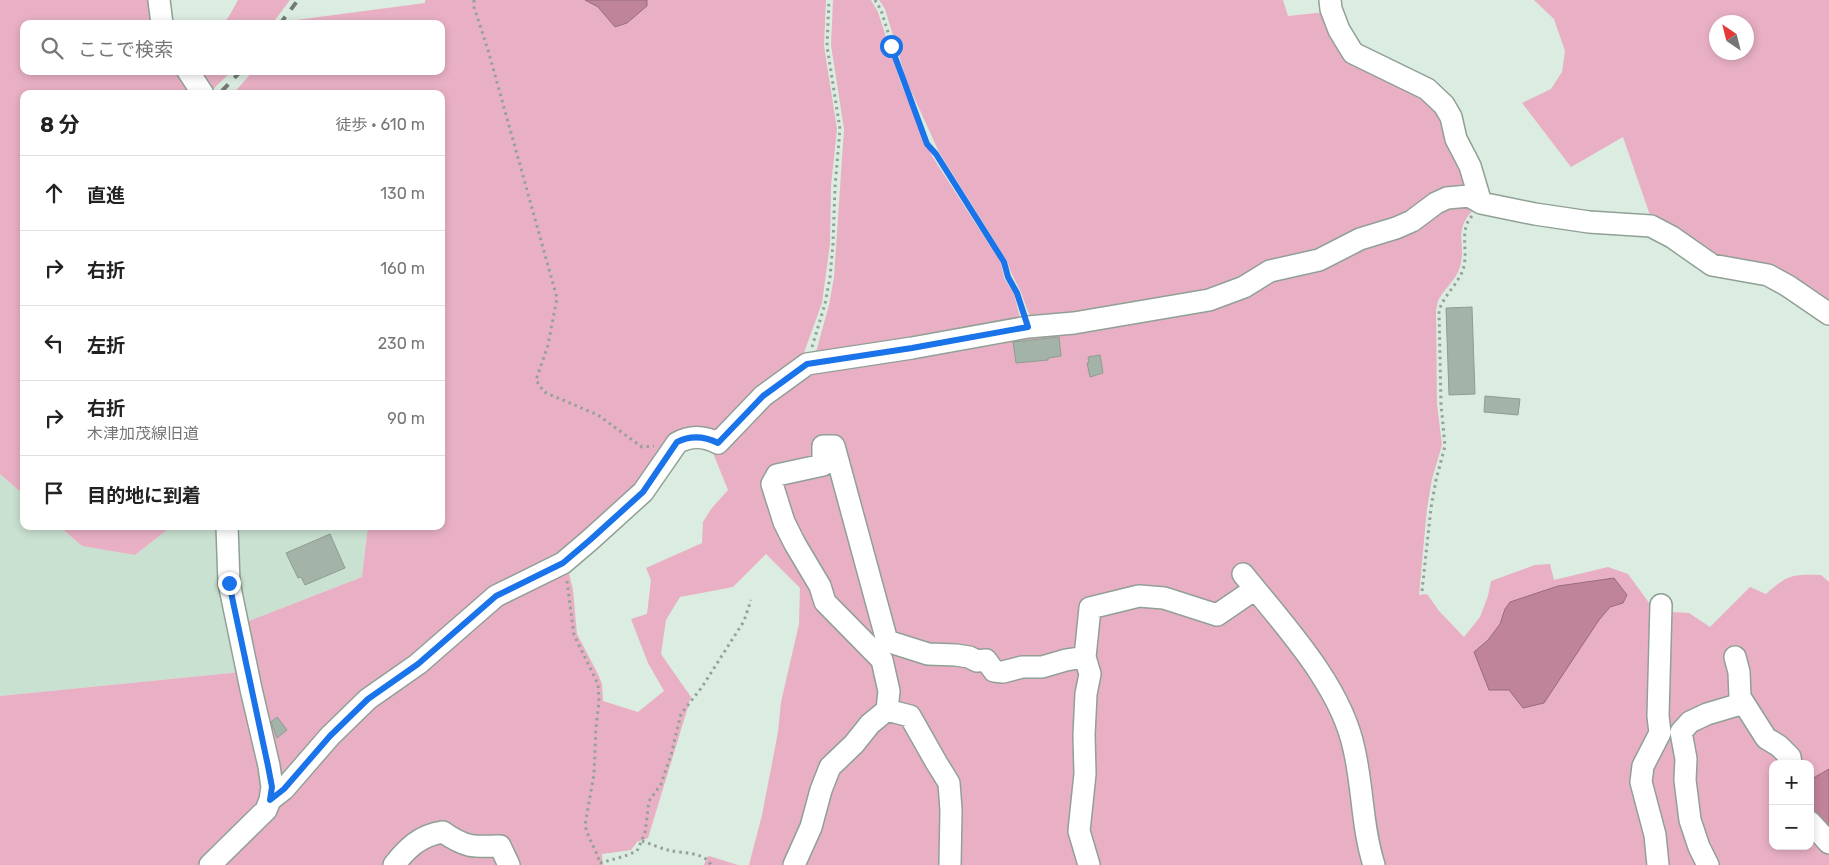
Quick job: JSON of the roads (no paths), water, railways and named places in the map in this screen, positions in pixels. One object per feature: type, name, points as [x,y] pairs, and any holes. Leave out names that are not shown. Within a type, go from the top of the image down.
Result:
[{"type":"street","points":[[159,0],[162,20]]},
{"type":"street","points":[[1330,0],[1339,30],[1353,53],[1427,89],[1444,105],[1451,117],[1456,139],[1470,166],[1481,203]]},
{"type":"street","points":[[191,75],[200,90]]},
{"type":"street","points":[[270,800],[284,789],[330,736],[368,699],[418,664],[496,596],[563,563],[643,492],[677,442],[685,438],[696,437],[710,439],[718,443],[763,396],[807,364],[912,348],[1028,327],[1074,323],[1208,300],[1244,287],[1270,271],[1319,260],[1360,239],[1396,228],[1412,221],[1436,203],[1448,198],[1469,196],[1481,203],[1589,222],[1651,226],[1672,237],[1712,265],[1768,275],[1788,286],[1829,314]]},
{"type":"street","points":[[794,865],[811,827],[821,790],[830,767],[854,744],[870,724],[887,710],[889,691],[882,660],[825,602],[820,586],[784,522],[772,484],[777,475],[823,465],[823,446],[834,446],[887,641],[928,654],[956,655],[969,657],[977,661],[986,660],[994,671],[1003,672],[1022,668],[1042,667],[1085,657]]},
{"type":"street","points":[[210,865],[266,810],[272,787],[229,583],[227,530]]},
{"type":"street","points":[[1089,865],[1079,832],[1085,774],[1086,694],[1090,674],[1085,657],[1090,608],[1139,596],[1164,598],[1217,615],[1249,582],[1306,652],[1338,704],[1354,748],[1374,865]]},
{"type":"street","points":[[1658,865],[1655,835],[1641,782],[1643,766],[1660,733],[1658,716],[1661,605]]},
{"type":"street","points":[[1735,657],[1739,672],[1740,697],[1766,738],[1779,746],[1790,757],[1790,760]]},
{"type":"street","points":[[1708,865],[1699,847],[1690,820],[1684,780],[1686,758],[1681,732],[1690,722],[1707,714],[1744,703]]},
{"type":"street","points":[[887,710],[910,716],[949,783],[951,810],[950,865]]},
{"type":"street","points":[[1814,826],[1829,842]]},
{"type":"street","points":[[394,865],[407,848],[433,834],[443,832],[457,842],[473,847],[500,846],[509,865]]},
{"type":"railway","points":[[283,20],[298,0]]},
{"type":"railway","points":[[223,90],[237,75]]}]
